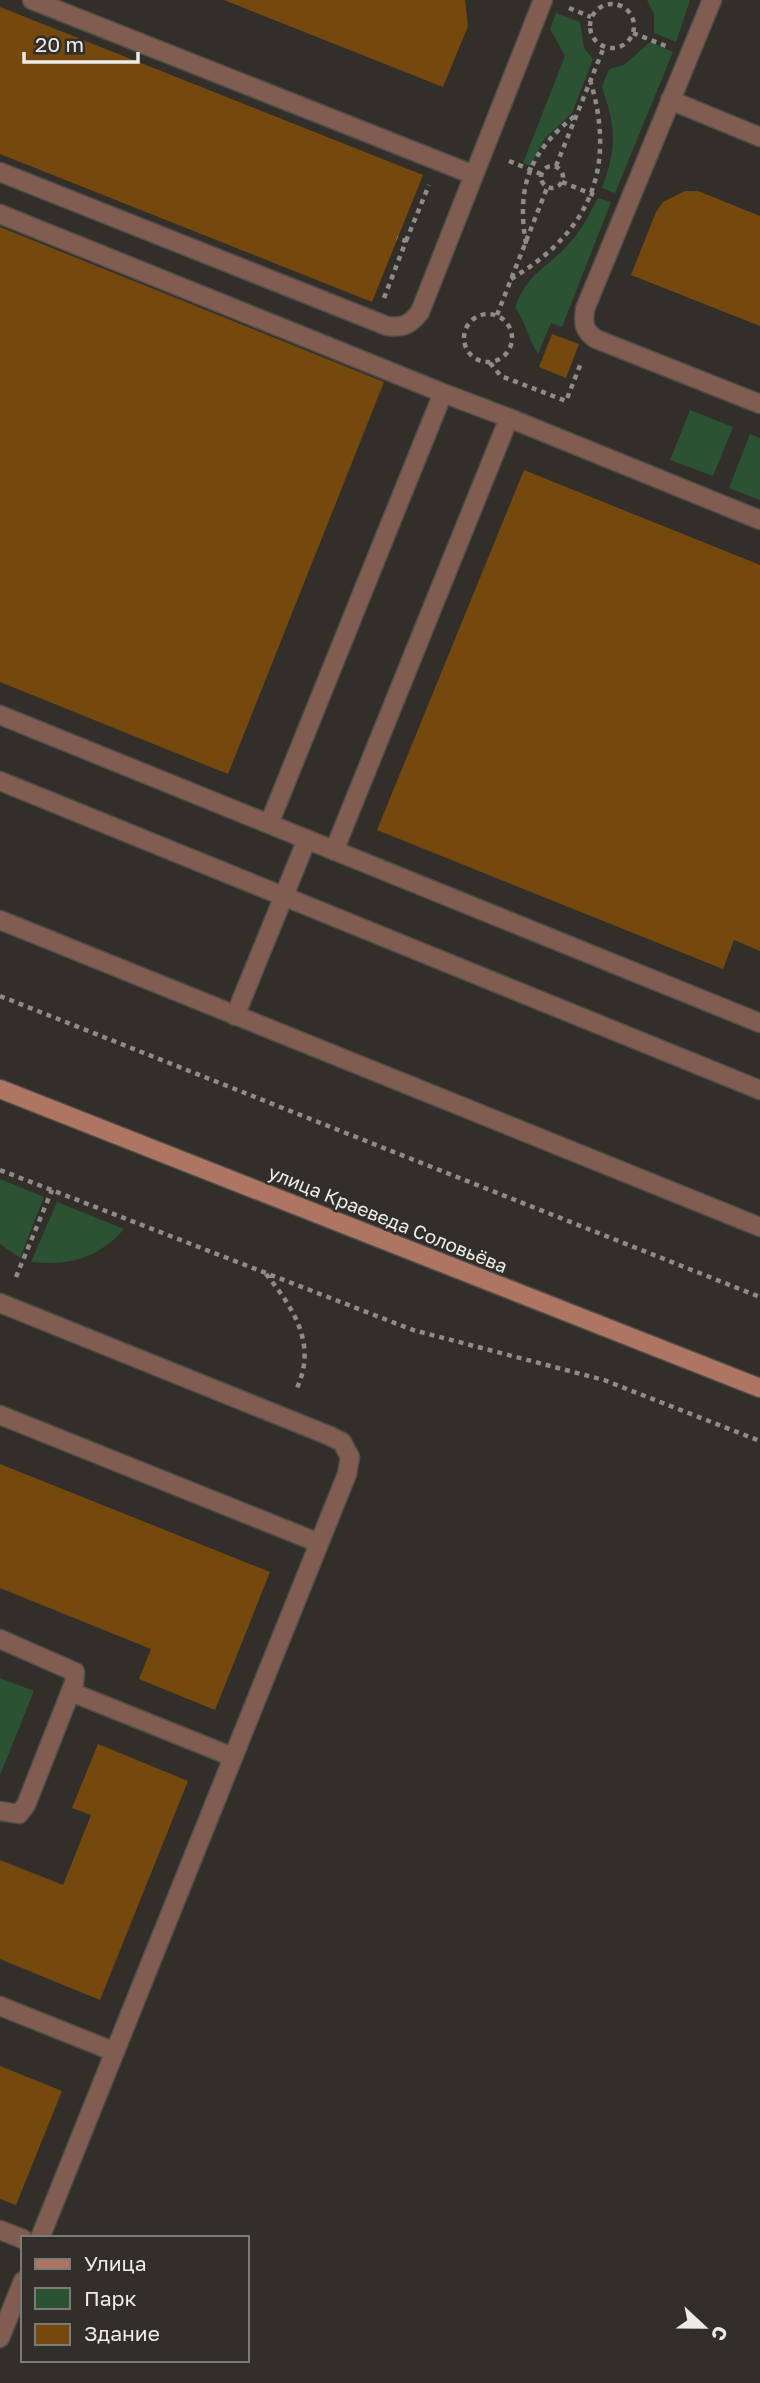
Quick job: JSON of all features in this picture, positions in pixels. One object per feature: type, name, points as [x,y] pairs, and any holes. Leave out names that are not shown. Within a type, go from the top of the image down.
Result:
[{"type":"main road","name":"улица Краеведа Соловьёва","points":[[0,1089],[760,1388]]},
{"type":"lane","points":[[32,0],[474,175]]},
{"type":"lane","points":[[0,172],[387,326],[399,328],[411,324],[420,312],[543,0]]},
{"type":"lane","points":[[712,0],[585,309],[583,321],[586,332],[592,336],[760,404]]},
{"type":"lane","points":[[670,100],[760,137]]},
{"type":"lane","points":[[0,214],[760,520]]},
{"type":"lane","points":[[269,824],[443,393]]},
{"type":"lane","points":[[334,850],[509,418]]},
{"type":"lane","points":[[0,716],[760,1023]]},
{"type":"lane","points":[[0,781],[760,1090]]},
{"type":"lane","points":[[235,1016],[307,839]]},
{"type":"lane","points":[[0,920],[760,1227]]},
{"type":"lane","points":[[0,1303],[342,1442],[350,1457],[347,1474],[41,2236]]},
{"type":"lane","points":[[0,1415],[319,1543]]},
{"type":"lane","points":[[0,1639],[75,1672],[71,1692],[26,1805],[19,1814],[0,1811]]},
{"type":"lane","points":[[71,1692],[233,1757]]},
{"type":"lane","points":[[0,2006],[115,2052]]},
{"type":"lane","points":[[0,2230],[21,2238]]},
{"type":"lane","points":[[0,2338],[21,2286]]},
{"type":"path","points":[[621,2],[629,10],[635,29],[623,46],[604,47],[595,41],[589,22],[600,6],[621,2]]},
{"type":"path","points":[[556,166],[604,47]]},
{"type":"path","points":[[511,279],[537,264],[560,244],[578,221],[592,194],[600,166],[602,136],[599,108],[590,80]]},
{"type":"path","points":[[526,244],[522,218],[523,193],[530,169],[541,148],[576,115]]},
{"type":"path","points":[[556,166],[562,171],[562,182],[554,189],[547,188],[540,177],[542,170],[556,166]]},
{"type":"path","points":[[562,182],[627,208]]},
{"type":"path","points":[[498,315],[547,188]]},
{"type":"path","points":[[384,299],[426,194]]},
{"type":"path","points":[[397,238],[406,242]]},
{"type":"path","points":[[498,315],[476,317],[464,334],[464,345],[470,355],[490,363],[501,376],[566,401],[592,336]]},
{"type":"path","points":[[490,363],[508,352],[512,342],[512,331],[498,315]]},
{"type":"path","points":[[0,996],[760,1297]]},
{"type":"path","points":[[0,1170],[413,1331],[604,1380],[760,1441]]},
{"type":"path","points":[[16,1278],[52,1191]]},
{"type":"path","points":[[266,1273],[289,1303],[302,1329],[306,1359],[296,1390]]},
{"type":"green space","points":[[647,0],[690,0],[676,42],[654,33],[654,14]]},
{"type":"green space","points":[[556,13],[580,22],[584,48],[593,59],[572,113],[545,138],[530,166],[523,163],[565,56],[550,29]]},
{"type":"green space","points":[[650,42],[673,52],[615,193],[602,188],[613,138],[610,114],[602,87],[609,69],[624,65]]},
{"type":"green space","points":[[598,198],[611,202],[562,327],[551,323],[538,354],[515,307],[530,280],[574,237]]},
{"type":"green space","points":[[690,410],[733,427],[713,476],[670,460]]},
{"type":"green space","points":[[750,434],[760,438],[760,500],[729,488]]},
{"type":"green space","points":[[0,1179],[44,1197],[20,1258],[0,1244]]},
{"type":"green space","points":[[57,1202],[124,1229],[104,1247],[82,1258],[58,1263],[31,1262]]},
{"type":"green space","points":[[0,1678],[34,1691],[0,1775]]},
{"type":"building","points":[[224,0],[465,0],[468,26],[443,87]]},
{"type":"building","points":[[0,7],[423,175],[372,302],[0,154]]},
{"type":"building","points":[[685,191],[698,191],[760,216],[760,326],[631,275],[656,212],[663,202]]},
{"type":"building","points":[[0,227],[384,382],[228,774],[0,682]]},
{"type":"building","points":[[552,334],[579,344],[566,378],[539,367]]},
{"type":"building","points":[[524,470],[760,565],[760,951],[734,940],[723,969],[377,830]]},
{"type":"building","points":[[0,1464],[270,1572],[215,1710],[139,1679],[151,1649],[0,1588]]},
{"type":"building","points":[[98,1744],[188,1781],[100,2000],[0,1959],[0,1860],[63,1885],[91,1815],[72,1808]]},
{"type":"building","points":[[0,2066],[62,2091],[16,2205],[0,2199]]}]
